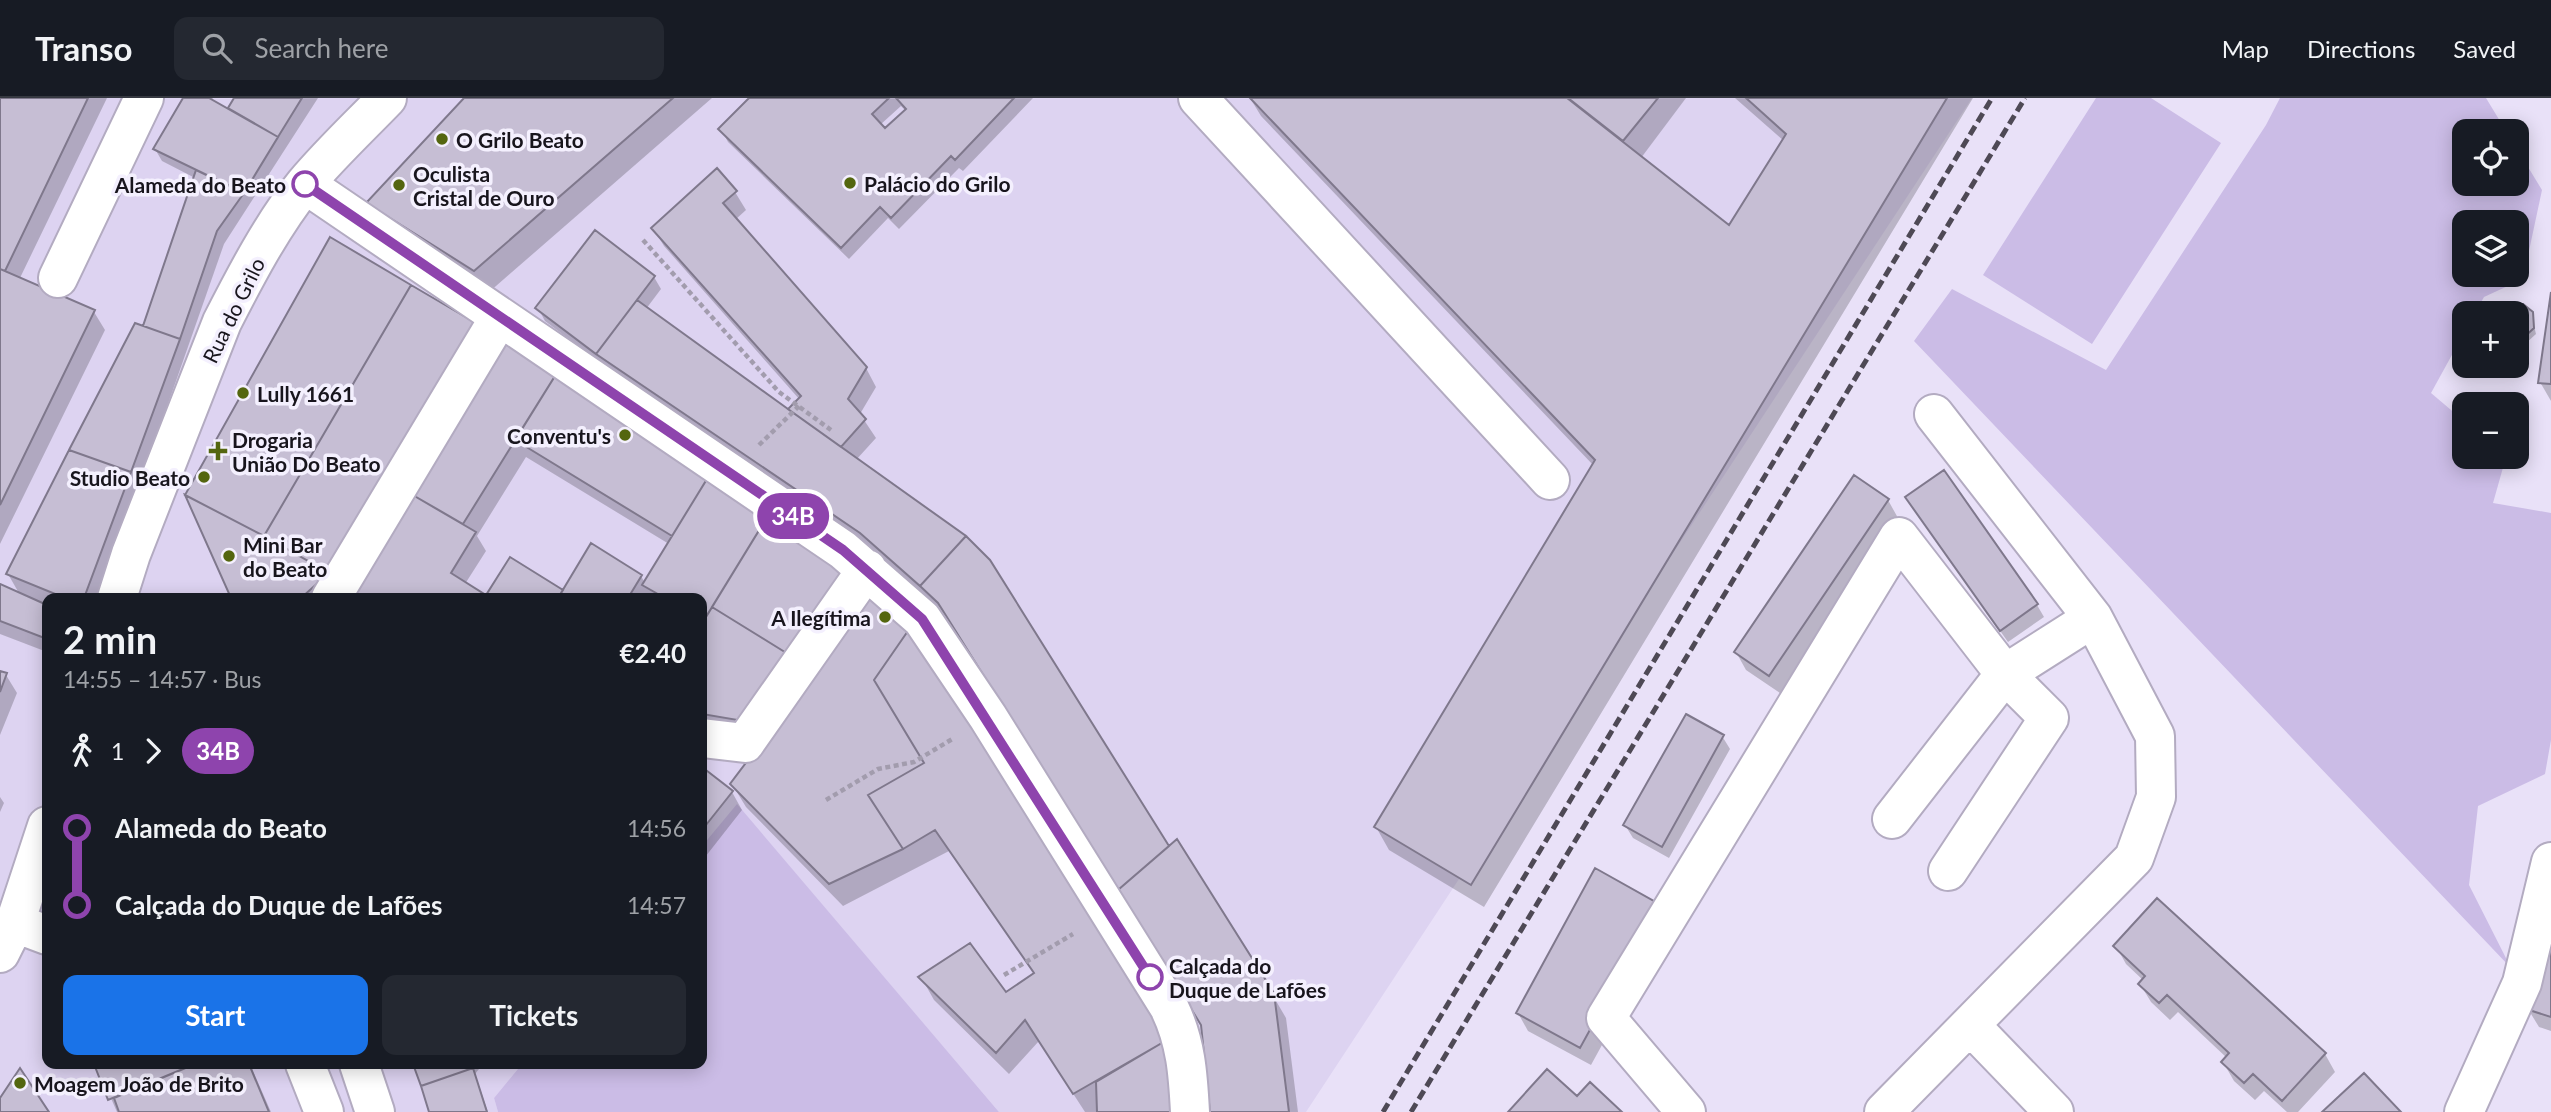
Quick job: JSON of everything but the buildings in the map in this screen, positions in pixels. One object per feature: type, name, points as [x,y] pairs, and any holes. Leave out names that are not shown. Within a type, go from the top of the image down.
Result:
[{"type":"street","points":[[58,278],[144,98]]},
{"type":"street","name":"Rua do Grilo","points":[[119,593],[131,554],[222,322],[279,220],[305,184],[387,98]]},
{"type":"street","points":[[1198,98],[1550,480]]},
{"type":"street","points":[[305,184],[499,318],[731,472],[867,569],[922,619],[988,717],[1110,912],[1181,1032],[1190,1112]]},
{"type":"street","points":[[334,593],[499,318]]},
{"type":"street","points":[[1884,1112],[2134,858],[2156,797],[2155,736],[2093,618],[1934,414]]},
{"type":"street","points":[[1685,1112],[1606,1018],[1899,537],[2005,674],[2049,718],[1948,871]]},
{"type":"street","points":[[707,739],[744,743],[867,569]]},
{"type":"street","points":[[1892,819],[2005,674],[2093,618]]},
{"type":"street","points":[[21,937],[42,847]]},
{"type":"street","points":[[2464,1112],[2522,983],[2551,862]]},
{"type":"street","points":[[1970,1025],[2054,1112]]},
{"type":"street","points":[[307,1069],[324,1112]]},
{"type":"street","points":[[361,1069],[375,1112]]},
{"type":"path","points":[[643,240],[779,392],[831,430]]},
{"type":"path","points":[[731,472],[799,407]]},
{"type":"path","points":[[826,800],[878,769],[914,762],[988,717]]},
{"type":"path","points":[[1004,975],[1110,912]]},
{"type":"shaded area","points":[[0,98],[1972,98],[1306,1112],[999,1112],[737,805],[707,840],[707,593],[42,593],[42,1069],[518,1069],[494,1098],[498,1112],[0,1112]]},
{"type":"shaded area","points":[[2096,98],[2151,98],[2221,143],[2092,344],[1983,275]]},
{"type":"shaded area","points":[[2280,98],[2486,98],[2499,119],[2452,119],[2452,196],[2529,196],[2529,169],[2542,190],[2529,251],[2529,210],[2452,210],[2452,287],[2506,287],[2484,297],[2482,301],[2452,301],[2452,355],[2431,393],[2452,411],[2452,469],[2503,469],[2493,503],[2551,513],[2551,740],[2545,774],[2478,806],[2469,885],[2511,968],[1914,341],[1952,289],[2106,370],[2266,125]]},
{"type":"shaded area","points":[[737,804],[999,1112],[498,1112],[494,1098],[518,1069],[707,1069],[707,840]]},
{"type":"railway","points":[[1383,1112],[1992,98]]},
{"type":"railway","points":[[1411,1112],[2025,98]]},
{"type":"bus line","name":"34B","points":[[305,184],[843,550],[922,619],[988,717],[1150,977]]},
{"type":"place","name":"O Grilo Beato","points":[[442,139]]},
{"type":"place","name":"Palácio do Grilo","points":[[850,183]]},
{"type":"place","name":"Alameda do Beato","points":[[305,184]]},
{"type":"place","name":"Oculista Cristal de Ouro","points":[[399,185]]},
{"type":"place","name":"Lully 1661","points":[[243,393]]},
{"type":"place","name":"Conventu's","points":[[625,435]]},
{"type":"place","name":"Drogaria União Do Beato","points":[[218,451]]},
{"type":"place","name":"Studio Beato","points":[[204,477]]},
{"type":"place","name":"Mini Bar do Beato","points":[[229,556]]},
{"type":"place","name":"A Ilegítima","points":[[885,617]]},
{"type":"place","name":"Calçada do Duque de Lafões","points":[[1150,977]]},
{"type":"place","name":"Moagem João de Brito","points":[[20,1083]]}]
